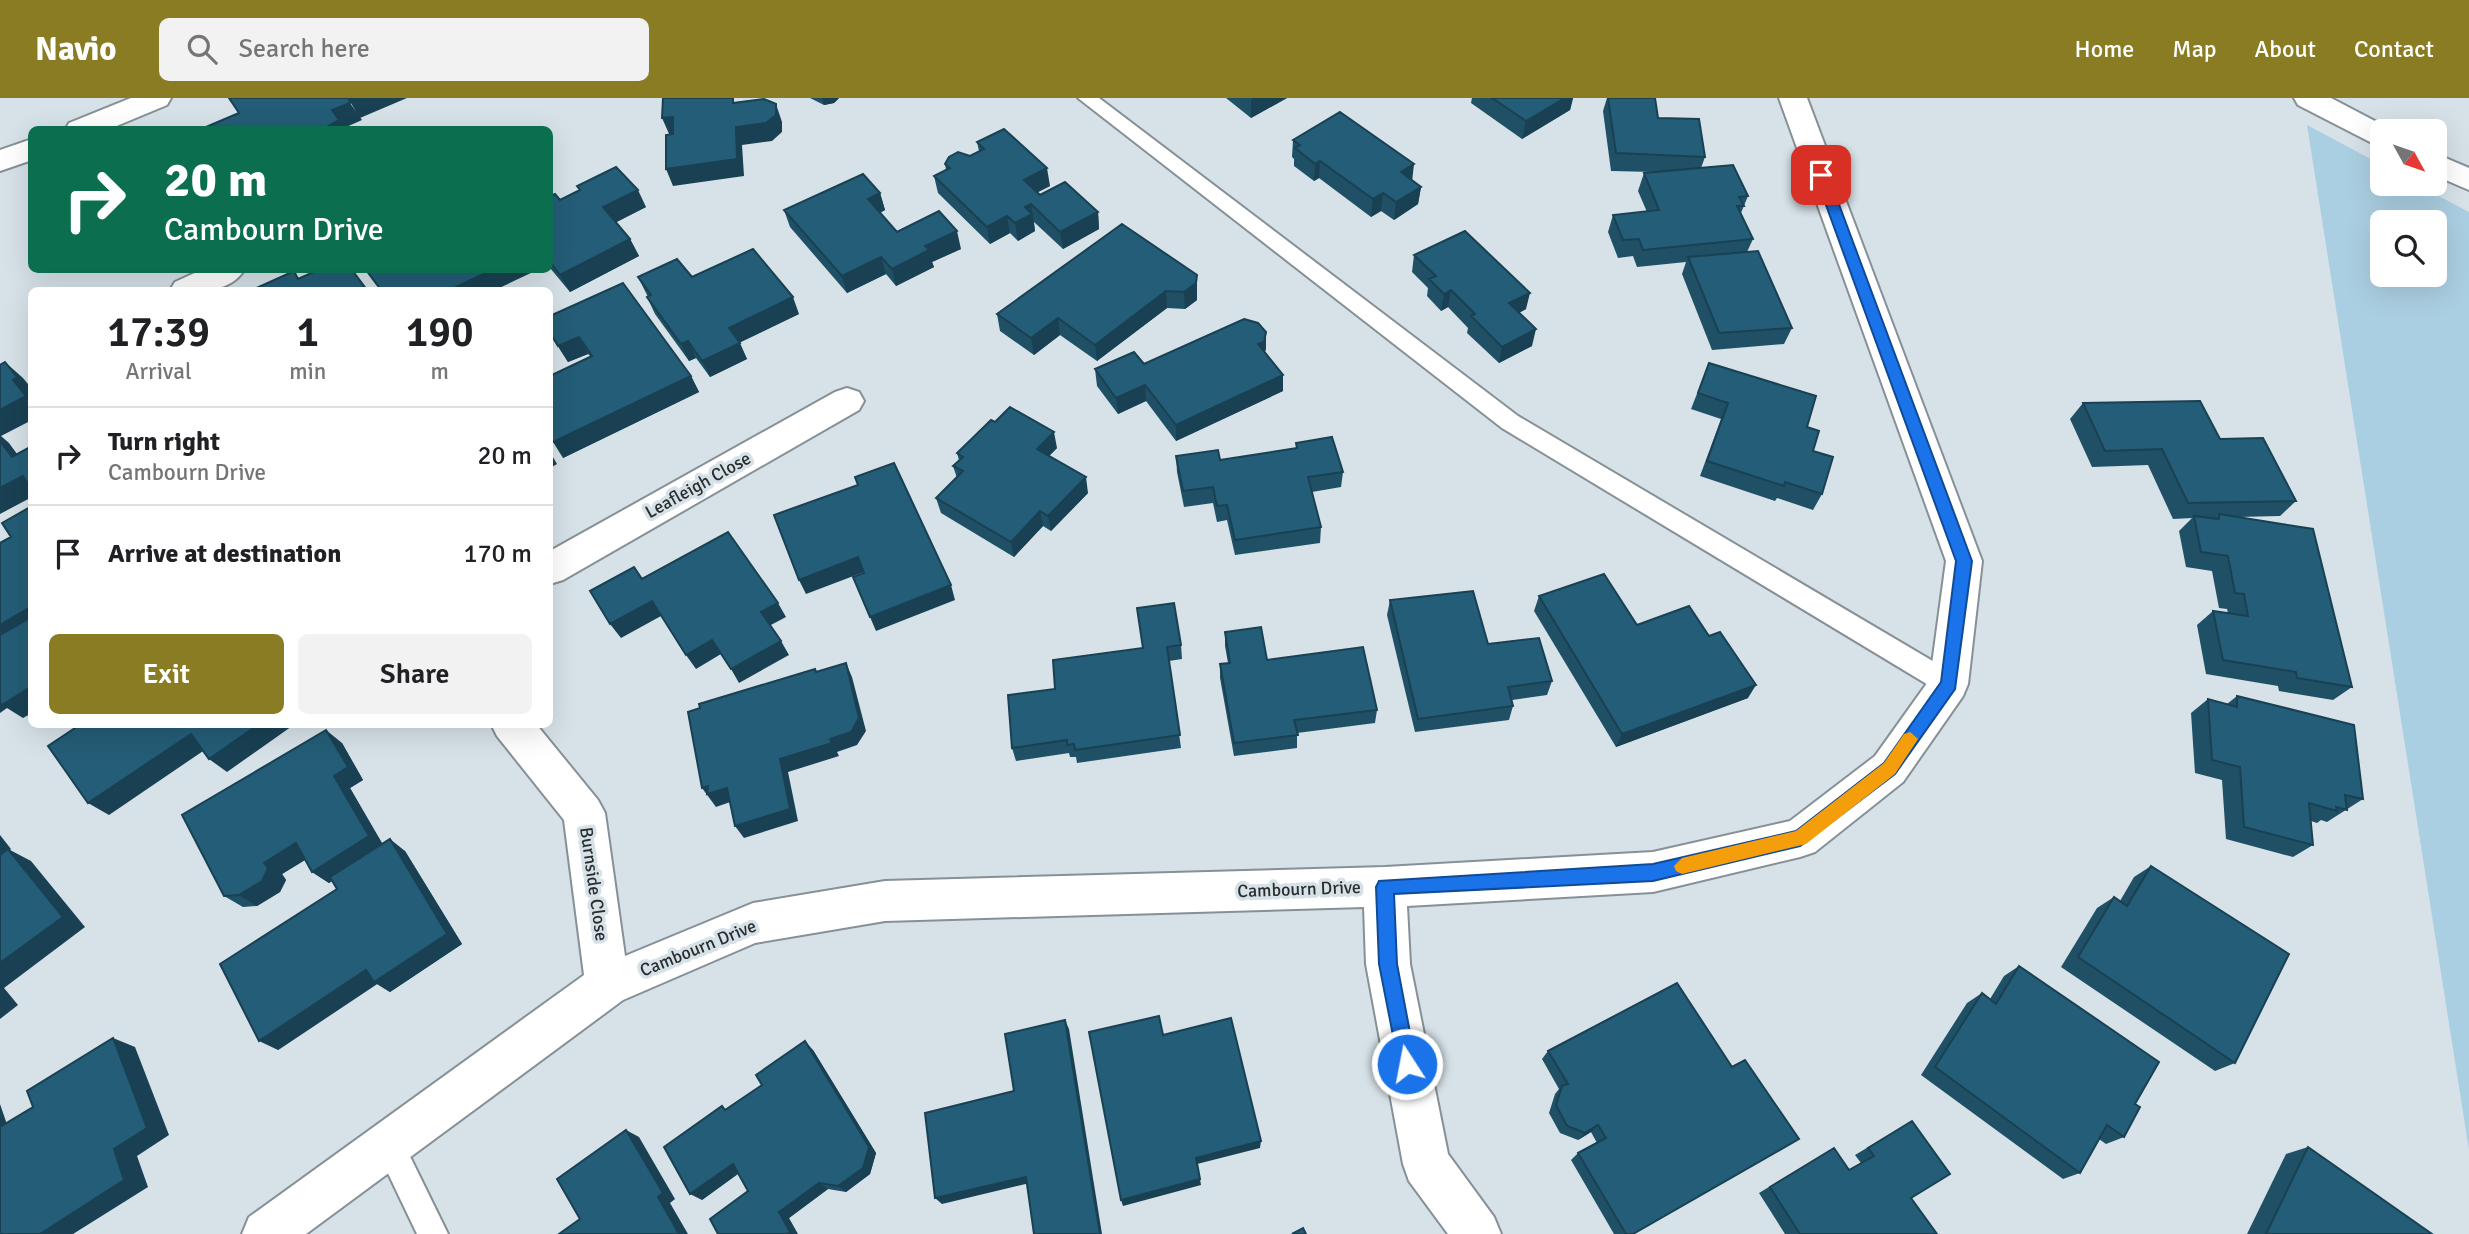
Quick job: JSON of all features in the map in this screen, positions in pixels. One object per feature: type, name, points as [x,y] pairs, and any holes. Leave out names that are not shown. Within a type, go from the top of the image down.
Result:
[{"type":"street","points":[[89,126],[157,98]]},
{"type":"street","name":"Cambourn Drive","points":[[266,1234],[607,985],[753,923],[885,901],[1385,887],[1653,872],[1800,838],[1889,769],[1949,684],[1964,561],[1793,98]]},
{"type":"street","points":[[2308,98],[2370,130]]},
{"type":"street","points":[[0,162],[28,151]]},
{"type":"street","points":[[2447,169],[2469,180]]},
{"type":"street","points":[[192,287],[222,273]]},
{"type":"street","name":"Leafleigh Close","points":[[553,567],[847,401]]},
{"type":"street","name":"Burnside Close","points":[[514,728],[584,813],[607,985]]},
{"type":"street","points":[[1385,887],[1388,964],[1426,1164],[1477,1234]]},
{"type":"lane","points":[[1087,98],[1510,422],[1949,684]]},
{"type":"lane","points":[[389,1144],[433,1234]]},
{"type":"shaded area","points":[[2307,125],[2370,159],[2370,196],[2439,196],[2469,212],[2469,1150]]},
{"type":"building","points":[[229,98],[354,98],[349,100],[350,103],[332,110],[339,120],[328,126],[208,126],[239,113]]},
{"type":"building","points":[[663,98],[733,98],[733,103],[764,99],[776,104],[776,115],[766,123],[736,127],[737,159],[666,169],[666,135],[673,134],[673,117],[662,118]]},
{"type":"building","points":[[1492,98],[1565,98],[1526,121]]},
{"type":"building","points":[[1608,98],[1655,98],[1658,118],[1699,119],[1705,157],[1616,153]]},
{"type":"building","points":[[1340,112],[1414,164],[1401,172],[1421,187],[1396,202],[1383,193],[1373,199],[1320,161],[1315,164],[1295,148],[1300,145],[1293,140]]},
{"type":"building","points":[[1004,129],[1047,168],[1024,180],[1040,195],[1065,182],[1098,212],[1060,232],[1031,204],[1025,207],[1032,214],[1015,223],[1007,216],[987,227],[934,176],[950,168],[945,164],[949,157],[958,152],[970,156],[984,149],[977,142]]},
{"type":"building","points":[[1733,165],[1748,196],[1739,197],[1744,206],[1737,206],[1753,239],[1643,250],[1639,239],[1623,240],[1613,215],[1659,210],[1644,173]]},
{"type":"building","points":[[616,167],[638,190],[603,207],[630,239],[560,275],[553,266],[553,195],[560,200],[580,190],[577,186]]},
{"type":"building","points":[[863,174],[880,193],[868,199],[897,232],[939,211],[957,231],[925,246],[929,250],[892,269],[881,257],[842,276],[784,210]]},
{"type":"building","points":[[1122,224],[1197,275],[1196,283],[1184,292],[1166,291],[1095,345],[1058,318],[1031,338],[997,314]]},
{"type":"building","points":[[1465,231],[1530,293],[1509,303],[1536,329],[1502,347],[1471,316],[1475,314],[1451,290],[1444,294],[1429,279],[1436,276],[1414,255]]},
{"type":"building","points":[[753,249],[793,297],[729,328],[740,343],[702,361],[688,341],[681,344],[647,297],[651,295],[638,277],[677,259],[692,277]]},
{"type":"building","points":[[1758,251],[1792,328],[1719,333],[1688,257]]},
{"type":"building","points":[[290,273],[295,273],[298,279],[311,273],[354,273],[365,287],[259,287]]},
{"type":"building","points":[[368,273],[486,273],[456,287],[379,287]]},
{"type":"building","points":[[623,283],[691,376],[553,442],[553,375],[592,356],[579,337],[558,346],[553,338],[553,315]]},
{"type":"building","points":[[1244,319],[1258,323],[1266,332],[1264,342],[1258,344],[1283,375],[1176,425],[1145,385],[1116,398],[1095,369],[1134,352],[1144,364]]},
{"type":"building","points":[[5,362],[17,377],[13,380],[26,396],[0,410],[0,365]]},
{"type":"building","points":[[1709,363],[1816,396],[1807,427],[1819,431],[1813,451],[1833,457],[1822,494],[1785,482],[1784,486],[1707,461],[1728,403],[1698,393]]},
{"type":"building","points":[[2200,401],[2220,439],[2263,438],[2296,501],[2188,503],[2162,449],[2105,451],[2083,403]]},
{"type":"building","points":[[1010,407],[1054,432],[1037,449],[1086,477],[1048,516],[1040,511],[1011,542],[936,498],[963,471],[953,466],[963,457],[957,453],[991,420],[995,422]]},
{"type":"building","points":[[1332,437],[1343,472],[1308,477],[1321,527],[1235,540],[1227,505],[1217,506],[1213,487],[1183,491],[1176,456],[1218,450],[1220,460],[1297,448],[1296,443]]},
{"type":"building","points":[[0,441],[12,457],[28,448],[28,484],[23,476],[0,488]]},
{"type":"building","points":[[894,463],[951,585],[870,617],[853,577],[864,573],[858,557],[799,580],[774,515],[858,485],[855,477]]},
{"type":"building","points":[[28,508],[28,608],[0,625],[0,543],[11,537],[2,523]]},
{"type":"building","points":[[2219,514],[2313,529],[2352,687],[2297,678],[2296,672],[2223,660],[2213,611],[2248,616],[2244,594],[2235,593],[2228,556],[2201,552],[2194,516],[2219,519]]},
{"type":"building","points":[[728,532],[778,603],[761,612],[781,641],[731,669],[712,640],[686,655],[652,601],[610,624],[590,591],[634,567],[642,579]]},
{"type":"building","points":[[1604,574],[1637,625],[1689,606],[1709,636],[1720,632],[1756,685],[1622,734],[1539,596]]},
{"type":"building","points":[[1473,591],[1488,644],[1539,638],[1552,681],[1508,687],[1513,706],[1418,719],[1390,600]]},
{"type":"building","points":[[1174,603],[1181,645],[1167,647],[1180,735],[1075,750],[1074,744],[1067,745],[1067,740],[1012,748],[1008,695],[1055,689],[1053,660],[1143,648],[1137,608]]},
{"type":"building","points":[[28,619],[28,690],[2,705],[0,702],[0,635]]},
{"type":"building","points":[[1261,627],[1267,660],[1363,647],[1377,710],[1294,720],[1298,735],[1234,743],[1220,664],[1230,663],[1225,632]]},
{"type":"building","points":[[846,663],[859,718],[851,732],[830,739],[832,743],[780,759],[790,809],[735,826],[727,788],[707,794],[708,786],[702,788],[688,712],[700,708],[699,704],[815,669],[816,672]]},
{"type":"building","points":[[2237,696],[2354,725],[2363,799],[2345,795],[2347,810],[2336,807],[2337,811],[2309,803],[2313,845],[2244,827],[2240,767],[2212,760],[2208,699],[2237,707]]},
{"type":"building","points":[[75,728],[253,728],[209,759],[191,734],[88,803],[48,746]]},
{"type":"building","points":[[326,730],[348,767],[334,776],[369,836],[312,872],[296,843],[264,863],[268,868],[262,881],[239,895],[224,896],[182,815]]},
{"type":"building","points":[[390,839],[447,934],[374,982],[366,970],[259,1041],[220,964],[337,889],[330,877]]},
{"type":"building","points":[[8,849],[63,917],[0,963],[0,855]]},
{"type":"building","points":[[2151,866],[2289,954],[2235,1063],[2078,957],[2114,897],[2127,906]]},
{"type":"building","points":[[2019,966],[2159,1062],[2135,1104],[2140,1107],[2124,1137],[2107,1125],[2080,1173],[1935,1067],[1982,993],[1996,1004]]},
{"type":"building","points":[[1677,983],[1732,1067],[1745,1060],[1799,1139],[1633,1234],[1626,1234],[1578,1153],[1606,1138],[1598,1125],[1585,1133],[1567,1126],[1556,1105],[1562,1086],[1568,1084],[1548,1051]]},
{"type":"building","points":[[1159,1016],[1163,1035],[1231,1018],[1261,1141],[1196,1158],[1200,1179],[1121,1200],[1089,1032]]},
{"type":"building","points":[[1065,1020],[1100,1234],[1034,1234],[1026,1177],[935,1198],[925,1113],[1014,1091],[1005,1034]]},
{"type":"building","points":[[113,1038],[147,1128],[114,1149],[124,1180],[40,1234],[0,1234],[0,1127],[33,1107],[27,1091]]},
{"type":"building","points":[[805,1041],[869,1147],[863,1168],[838,1186],[819,1183],[779,1212],[790,1232],[787,1234],[718,1234],[710,1219],[748,1191],[733,1164],[690,1194],[664,1147],[722,1106],[725,1110],[762,1085],[756,1075]]},
{"type":"building","points":[[1912,1121],[1950,1174],[1911,1198],[1937,1234],[1800,1234],[1770,1187],[1834,1148],[1849,1170],[1874,1156],[1868,1148]]},
{"type":"building","points":[[626,1130],[663,1193],[658,1197],[679,1234],[559,1234],[580,1219],[557,1179]]},
{"type":"building","points":[[2308,1147],[2432,1234],[2266,1234]]},
{"type":"building","points":[[1303,1228],[1306,1234],[1292,1234]]},
{"type":"slow traffic","points":[[1682,866],[1800,838],[1889,769],[1910,739]]},
{"type":"route","points":[[1407,1064],[1388,964],[1385,887],[1653,872],[1800,838],[1889,769],[1949,684],[1964,561],[1821,175]]}]
